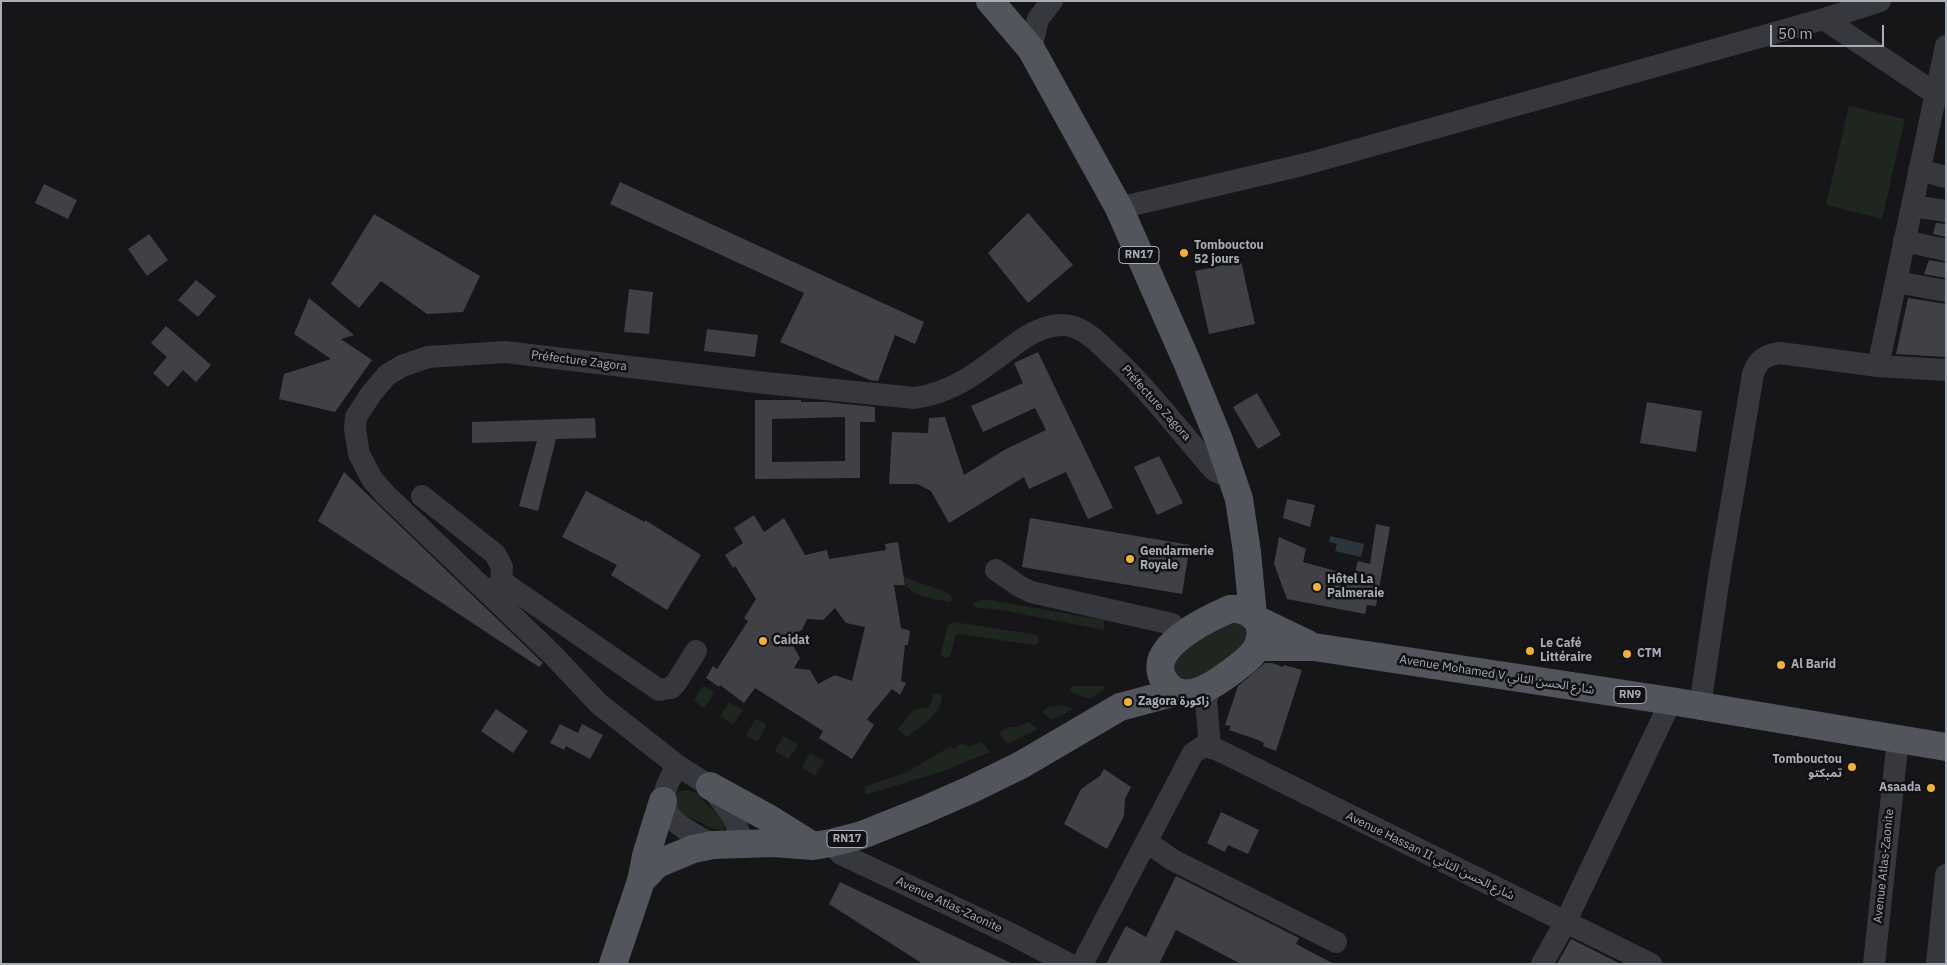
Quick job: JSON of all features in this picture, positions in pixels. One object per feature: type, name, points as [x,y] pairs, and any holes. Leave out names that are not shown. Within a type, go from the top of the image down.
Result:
[{"type":"main road","name":"RN17","points":[[613,964],[641,881],[657,864],[693,849],[714,845],[774,843],[822,845],[884,827],[972,789],[1021,765],[1120,707],[1180,693],[1200,691],[1243,663],[1258,647],[1261,636],[1246,615],[1244,530],[1238,500],[1230,473],[1187,362],[1119,208],[1031,49],[990,1]]},
{"type":"main road","name":"RN17","points":[[1120,707],[1161,661],[1167,650],[1184,634],[1208,619],[1246,615]]},
{"type":"main road","name":"RN9","points":[[1246,615],[1314,647]]},
{"type":"main road","name":"RN9","points":[[1258,647],[1314,647]]},
{"type":"main road","name":"Avenue Mohamed V شارع الحسن الثاني","points":[[1314,647],[1671,701],[1946,747]]},
{"type":"main road","points":[[1161,661],[1161,673],[1164,681],[1169,687],[1180,693]]},
{"type":"main road","points":[[710,786],[822,845]]},
{"type":"main road","points":[[641,881],[646,856],[663,801]]},
{"type":"street","points":[[1031,49],[1038,19],[1052,1]]},
{"type":"street","points":[[1119,208],[1306,164],[1824,19],[1880,1]]},
{"type":"street","points":[[1824,19],[1936,94]]},
{"type":"street","points":[[1878,366],[1946,46]]},
{"type":"street","points":[[1919,170],[1946,176]]},
{"type":"street","points":[[1912,206],[1946,211]]},
{"type":"street","points":[[1904,242],[1946,250]]},
{"type":"street","points":[[1896,282],[1946,291]]},
{"type":"street","name":"Préfecture Zagora","points":[[710,786],[678,766],[599,704],[552,654],[495,588],[385,494],[372,479],[359,454],[355,429],[356,417],[371,394],[394,370],[428,357],[505,352],[765,383],[915,398],[953,388],[1026,337],[1040,330],[1066,325],[1074,327],[1092,338],[1137,379],[1215,471],[1222,474],[1230,473]]},
{"type":"street","points":[[1700,706],[1739,453],[1756,366],[1762,358],[1780,352],[1878,366],[1946,370]]},
{"type":"street","points":[[422,496],[495,554],[502,567],[495,588],[659,690],[665,690],[676,683],[696,651]]},
{"type":"street","points":[[996,570],[1031,592],[1172,624],[1184,634]]},
{"type":"street","points":[[1210,747],[1206,700],[1211,685]]},
{"type":"street","points":[[1180,693],[1210,747]]},
{"type":"street","points":[[1542,964],[1565,922],[1671,701]]},
{"type":"street","name":"Avenue Atlas-Zaonite","points":[[1874,964],[1898,739]]},
{"type":"street","points":[[1082,964],[1193,753],[1198,748],[1210,747]]},
{"type":"street","name":"Avenue Hassan II شارع الحسن الثاني","points":[[1210,747],[1651,964]]},
{"type":"street","points":[[678,766],[668,783],[663,801],[668,813],[674,821],[714,845]]},
{"type":"street","points":[[710,786],[734,818],[743,844]]},
{"type":"street","points":[[1147,842],[1173,860],[1336,942]]},
{"type":"street","name":"Avenue Atlas-Zaonite","points":[[822,845],[1011,934],[1069,964]]},
{"type":"street","points":[[1937,964],[1946,875]]},
{"type":"shaded area","points":[[1849,106],[1905,119],[1882,219],[1826,205]]},
{"type":"shaded area","points":[[1330,536],[1364,544],[1361,557],[1335,551],[1337,544],[1329,542]]},
{"type":"shaded area","points":[[904,577],[946,592],[951,596],[952,600],[948,602],[921,596],[909,589]]},
{"type":"shaded area","points":[[984,599],[1104,620],[1104,630],[1007,611],[974,607],[974,603]]},
{"type":"shaded area","points":[[1231,618],[1252,629],[1242,651],[1190,683],[1176,678],[1172,663],[1181,648]]},
{"type":"shaded area","points":[[954,622],[1038,635],[1039,643],[1033,645],[959,634],[956,635],[950,656],[947,658],[940,656],[948,625]]},
{"type":"shaded area","points":[[703,686],[714,693],[703,708],[694,700]]},
{"type":"shaded area","points":[[1072,686],[1104,686],[1105,689],[1090,699],[1070,692]]},
{"type":"shaded area","points":[[937,693],[942,696],[941,703],[934,715],[907,737],[898,729],[914,709],[930,707],[933,695]]},
{"type":"shaded area","points":[[729,702],[743,710],[733,725],[720,716]]},
{"type":"shaded area","points":[[1063,705],[1073,709],[1052,720],[1042,712],[1048,707]]},
{"type":"shaded area","points":[[756,719],[764,723],[766,727],[756,741],[747,736],[747,733]]},
{"type":"shaded area","points":[[1028,722],[1038,729],[1008,744],[999,734],[1006,728]]},
{"type":"shaded area","points":[[783,736],[798,745],[788,759],[775,751]]},
{"type":"shaded area","points":[[982,742],[990,752],[946,770],[866,795],[864,787],[907,772],[951,746],[954,749],[960,744],[970,746]]},
{"type":"shaded area","points":[[810,753],[825,761],[815,776],[802,767]]},
{"type":"shaded area","points":[[688,790],[696,793],[725,823],[724,830],[714,829],[676,811],[675,796],[680,791]]},
{"type":"building","points":[[620,182],[924,322],[915,344],[895,335],[878,381],[870,380],[780,342],[804,293],[610,204]]},
{"type":"building","points":[[44,184],[77,200],[68,219],[35,203]]},
{"type":"building","points":[[1028,213],[1073,265],[1028,303],[988,253]]},
{"type":"building","points":[[374,214],[480,276],[463,312],[427,314],[381,281],[359,308],[331,284]]},
{"type":"building","points":[[1936,223],[1946,224],[1946,237],[1933,234]]},
{"type":"building","points":[[149,234],[168,260],[147,276],[128,249]]},
{"type":"building","points":[[1929,260],[1946,263],[1946,278],[1924,274]]},
{"type":"building","points":[[1241,261],[1255,324],[1209,334],[1195,271]]},
{"type":"building","points":[[196,280],[216,296],[198,317],[178,300]]},
{"type":"building","points":[[629,289],[653,292],[649,334],[624,332]]},
{"type":"building","points":[[309,298],[354,335],[341,339],[372,360],[335,412],[279,399],[284,374],[331,359],[294,334]]},
{"type":"building","points":[[1908,298],[1946,304],[1946,357],[1896,354]]},
{"type":"building","points":[[166,326],[211,365],[196,382],[183,370],[168,387],[153,373],[167,357],[151,343]]},
{"type":"building","points":[[707,329],[758,335],[755,357],[704,351]]},
{"type":"building","points":[[1038,352],[1113,508],[1088,519],[1066,472],[1029,489],[1024,477],[949,523],[931,491],[917,484],[889,484],[892,432],[928,433],[929,418],[945,417],[964,475],[1006,449],[1046,430],[1035,408],[983,432],[971,406],[1023,383],[1014,363]]},
{"type":"building","points":[[1257,393],[1281,435],[1258,449],[1233,407]]},
{"type":"building","points":[[755,400],[801,400],[801,402],[826,402],[875,407],[875,422],[860,422],[860,478],[755,479]],"holes":[[[845,417],[845,461],[772,462],[772,419]]]},
{"type":"building","points":[[1647,402],[1702,411],[1696,452],[1640,443]]},
{"type":"building","points":[[595,418],[596,438],[556,439],[538,511],[519,506],[537,441],[472,443],[472,422]]},
{"type":"building","points":[[1159,456],[1183,503],[1157,515],[1134,467]]},
{"type":"building","points":[[344,472],[543,663],[539,667],[318,521]]},
{"type":"building","points":[[586,491],[645,522],[645,520],[701,555],[667,610],[611,575],[617,565],[562,537]]},
{"type":"building","points":[[1287,499],[1315,505],[1310,527],[1283,518]]},
{"type":"building","name":"Caidat","points":[[754,515],[764,532],[784,518],[805,555],[827,550],[829,559],[886,550],[885,544],[898,542],[905,585],[894,585],[901,628],[910,631],[908,645],[905,645],[901,681],[906,683],[900,695],[892,689],[867,719],[874,725],[852,759],[819,738],[823,731],[755,688],[744,703],[720,685],[719,687],[706,678],[713,666],[717,669],[748,621],[744,618],[756,599],[735,566],[733,568],[725,555],[743,543],[734,528]],"holes":[[[835,608],[846,623],[865,627],[852,681],[835,675],[818,684],[810,670],[794,668],[800,658],[788,637],[802,630],[807,619],[823,620]]]},
{"type":"building","points":[[1030,518],[1190,545],[1182,594],[1022,567]]},
{"type":"building","points":[[1376,524],[1390,527],[1376,606],[1367,605],[1365,614],[1287,599],[1274,564],[1279,537],[1306,549],[1303,562],[1354,576],[1358,561],[1370,564]]},
{"type":"building","points":[[1265,663],[1272,663],[1283,667],[1284,665],[1302,670],[1276,751],[1263,746],[1264,743],[1258,740],[1229,730],[1231,726],[1225,725],[1238,686]]},
{"type":"building","points":[[496,709],[528,731],[513,753],[481,731]]},
{"type":"building","points":[[560,724],[578,733],[582,724],[603,735],[590,759],[566,746],[564,750],[550,743]]},
{"type":"building","points":[[1104,769],[1131,787],[1125,799],[1124,816],[1107,849],[1064,824],[1081,789],[1100,776]]},
{"type":"building","points":[[1221,812],[1259,830],[1248,854],[1228,845],[1225,852],[1207,843]]},
{"type":"building","points":[[1176,876],[1299,938],[1296,944],[1334,964],[1241,964],[1176,930],[1159,964],[1106,964],[1126,926],[1146,937]]},
{"type":"building","points":[[840,882],[1013,964],[923,964],[829,904]]},
{"type":"building","points":[[1571,939],[1621,964],[1557,964]]},
{"type":"place","name":"Tombouctou 52 jours","points":[[1184,253]]},
{"type":"place","name":"Gendarmerie Royale","points":[[1130,559]]},
{"type":"place","name":"Hôtel La Palmeraie","points":[[1317,587]]},
{"type":"place","name":"Caidat","points":[[763,641]]},
{"type":"place","name":"Le Café Littéraire","points":[[1530,651]]},
{"type":"place","name":"CTM","points":[[1627,654]]},
{"type":"place","name":"Al Barid","points":[[1781,665]]},
{"type":"place","name":"Zagora زاكورة","points":[[1128,702]]},
{"type":"place","name":"Tombouctou تمبكتو","points":[[1852,767]]},
{"type":"place","name":"Asaada","points":[[1931,788]]}]
